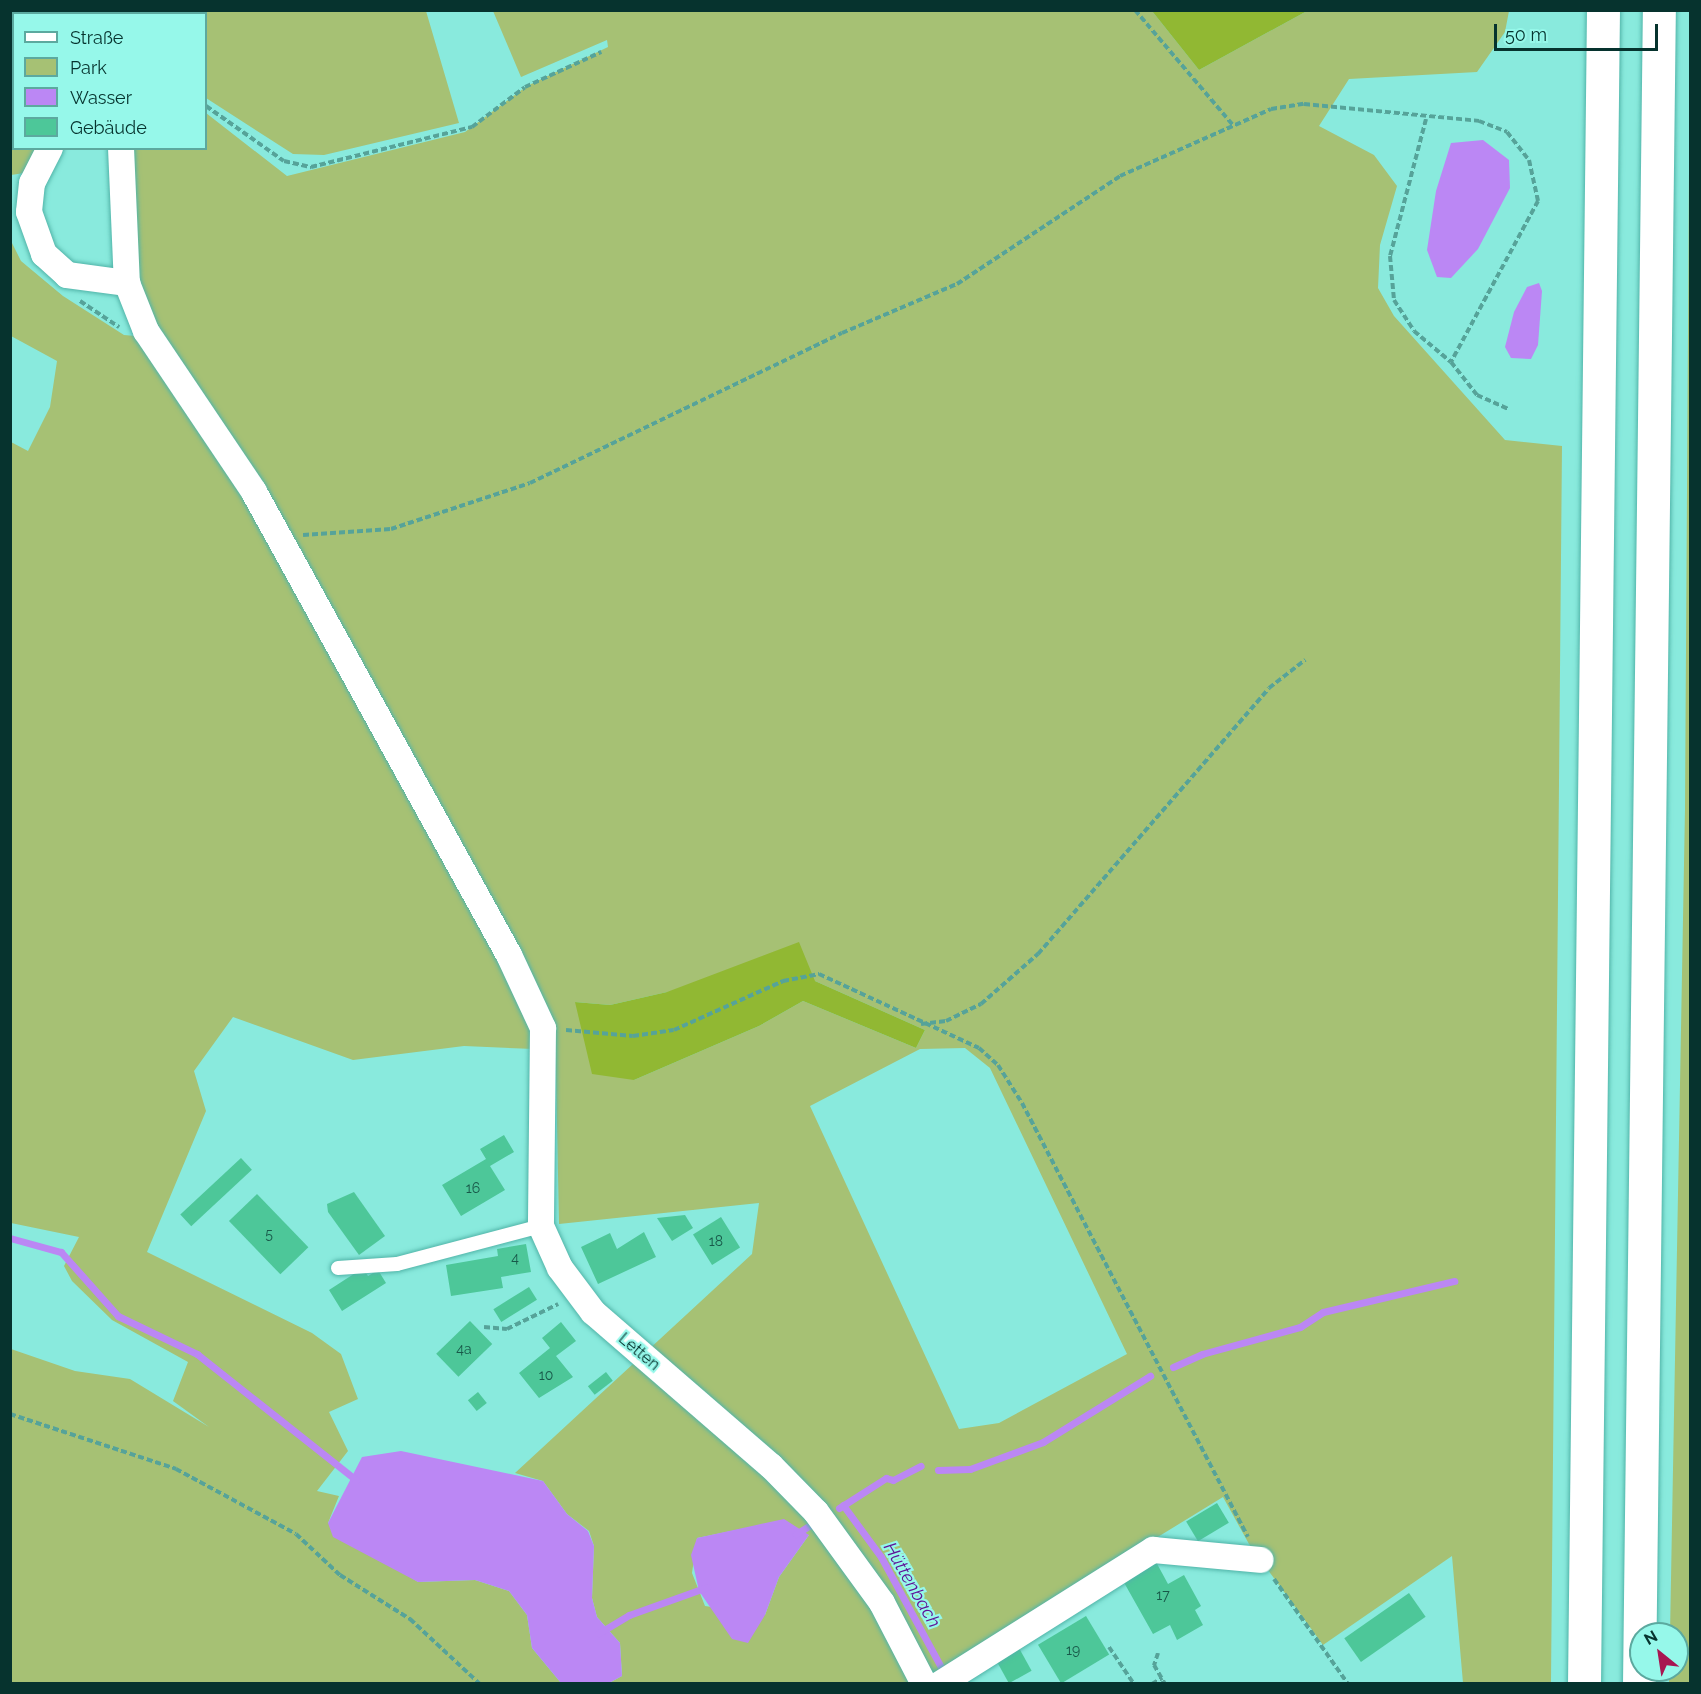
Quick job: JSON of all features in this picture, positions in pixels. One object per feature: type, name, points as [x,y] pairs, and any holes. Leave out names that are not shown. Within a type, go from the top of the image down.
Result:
[{"type":"highway","points":[[1584,1683],[1603,10]]},
{"type":"highway","points":[[1639,1683],[1659,10]]},
{"type":"street","points":[[49,150],[32,183],[29,212],[44,254],[67,275],[127,283]]},
{"type":"street","name":"Letten","points":[[121,150],[127,283],[146,331],[278,534],[509,955],[543,1028],[541,1226],[578,1295],[771,1466],[816,1512],[882,1603],[924,1683]]},
{"type":"street","points":[[940,1683],[1153,1550],[1261,1560]]},
{"type":"lane","points":[[338,1268],[408,1262],[541,1226]]},
{"type":"path","points":[[1135,10],[1233,125]]},
{"type":"path","points":[[207,107],[284,160],[311,167],[471,127],[525,87],[601,52]]},
{"type":"path","points":[[278,534],[339,535],[391,530],[530,483],[842,333],[957,284],[1120,176],[1271,109],[1304,104],[1426,119],[1479,121],[1507,132],[1529,160],[1538,201],[1451,362]]},
{"type":"path","points":[[1426,119],[1390,256],[1394,300],[1414,331],[1451,362],[1477,395],[1508,409]]},
{"type":"path","points":[[920,1024],[946,1021],[981,1004],[1038,954],[1269,688],[1305,660]]},
{"type":"path","points":[[543,1028],[633,1035],[674,1030],[783,981],[819,974],[920,1024],[979,1048],[998,1065],[1261,1560],[1348,1683]]},
{"type":"path","points":[[484,1327],[507,1329],[578,1295]]},
{"type":"path","points":[[10,1414],[176,1469],[296,1534],[340,1575],[410,1619],[480,1683]]},
{"type":"path","points":[[1109,1647],[1134,1683]]},
{"type":"path","points":[[1158,1653],[1154,1665],[1165,1683]]},
{"type":"path","points":[[1152,1683],[1162,1678]]},
{"type":"green space","points":[[1690,10],[1690,1683],[1669,1684],[1669,1682],[1689,1682],[1689,1622],[1670,1622],[1685,809]]},
{"type":"green space","points":[[134,11],[426,11],[459,123],[324,155],[293,154],[207,99],[207,12]]},
{"type":"green space","points":[[493,11],[1152,11],[1199,70],[1307,11],[1509,11],[1505,32],[1477,72],[1349,79],[1319,126],[1374,155],[1397,186],[1380,245],[1378,288],[1394,316],[1505,440],[1562,446],[1551,1683],[1463,1683],[1452,1556],[1323,1645],[1249,1544],[1223,1497],[931,1676],[935,1683],[609,1683],[622,1676],[620,1643],[597,1617],[592,1598],[594,1546],[589,1531],[567,1514],[543,1481],[515,1473],[752,1254],[759,1203],[559,1224],[555,1025],[534,1049],[464,1046],[353,1060],[233,1017],[194,1071],[206,1111],[147,1252],[312,1333],[341,1354],[358,1399],[329,1412],[348,1451],[317,1491],[339,1496],[328,1523],[418,1582],[475,1580],[509,1591],[527,1615],[532,1648],[561,1683],[11,1683],[11,1349],[75,1371],[130,1379],[209,1427],[173,1401],[188,1362],[112,1320],[72,1281],[64,1266],[79,1237],[11,1223],[11,442],[28,451],[50,407],[57,361],[11,336],[10,239],[21,261],[63,296],[124,335],[159,338],[143,308],[129,239],[127,150],[207,150],[207,114],[287,176],[465,132],[527,86],[608,47],[607,40],[521,77]],"holes":[[[815,981],[925,1030],[916,1048],[803,1001],[759,1026],[634,1080],[575,1002],[610,1005],[667,992]],[[965,1048],[990,1068],[1127,1354],[999,1423],[959,1429],[810,1106],[920,1049]],[[746,1528],[809,1535],[779,1577],[765,1615],[705,1606],[692,1573],[697,1538]]]},
{"type":"green space","points":[[1152,11],[1307,11],[1199,70]]},
{"type":"green space","points":[[12,127],[12,150],[42,150],[31,172],[11,175]]},
{"type":"green space","points":[[799,942],[815,981],[925,1030],[916,1048],[803,1001],[759,1026],[634,1080],[592,1074],[575,1002],[610,1005],[667,992]]},
{"type":"water","points":[[1483,140],[1509,160],[1510,188],[1478,249],[1451,278],[1437,277],[1427,250],[1436,191],[1451,143]]},
{"type":"water","points":[[1539,283],[1542,291],[1538,345],[1531,359],[1511,358],[1505,347],[1514,312],[1527,287]]},
{"type":"water","points":[[401,1451],[543,1481],[567,1514],[588,1531],[594,1546],[592,1598],[597,1617],[620,1643],[622,1676],[609,1683],[561,1683],[532,1648],[527,1615],[509,1591],[475,1580],[418,1582],[333,1537],[328,1523],[362,1457]]},
{"type":"water","points":[[784,1519],[809,1535],[779,1577],[765,1615],[748,1643],[732,1639],[699,1591],[691,1555],[697,1538]]},
{"type":"building","points":[[504,1135],[514,1152],[490,1166],[505,1190],[461,1216],[442,1185],[486,1159],[480,1149]]},
{"type":"building","points":[[241,1158],[252,1170],[191,1226],[180,1215]]},
{"type":"building","points":[[354,1192],[385,1236],[359,1255],[328,1212],[327,1204]]},
{"type":"building","points":[[257,1194],[308,1247],[280,1274],[229,1221]]},
{"type":"building","points":[[685,1215],[693,1228],[672,1241],[657,1218]]},
{"type":"building","points":[[721,1217],[740,1248],[712,1265],[693,1234]]},
{"type":"building","points":[[644,1232],[656,1257],[598,1284],[581,1247],[610,1233],[617,1249]]},
{"type":"building","points":[[526,1244],[531,1272],[501,1277],[503,1288],[451,1296],[446,1265],[498,1256],[497,1249]]},
{"type":"building","points":[[363,1268],[368,1276],[378,1270],[386,1283],[342,1311],[329,1290]]},
{"type":"building","points":[[529,1287],[537,1300],[501,1322],[493,1309]]},
{"type":"building","points":[[470,1321],[492,1344],[458,1377],[436,1354]]},
{"type":"building","points":[[561,1322],[576,1341],[556,1356],[573,1377],[539,1398],[519,1373],[550,1348],[542,1338]]},
{"type":"building","points":[[606,1372],[613,1381],[595,1395],[588,1386]]},
{"type":"building","points":[[478,1392],[487,1403],[477,1411],[468,1400]]},
{"type":"building","points":[[1217,1503],[1229,1523],[1198,1541],[1186,1522]]},
{"type":"building","points":[[1155,1560],[1168,1584],[1184,1575],[1201,1606],[1195,1610],[1203,1625],[1177,1640],[1170,1625],[1153,1634],[1122,1579]]},
{"type":"building","points":[[1409,1593],[1426,1617],[1361,1662],[1344,1638]]},
{"type":"building","points":[[1086,1616],[1109,1655],[1061,1683],[1038,1645]]},
{"type":"building","points":[[1019,1648],[1032,1671],[1009,1683],[996,1661]]},
{"type":"waterway","points":[[10,1238],[61,1252],[118,1316],[197,1354],[356,1480]]},
{"type":"waterway","points":[[1173,1367],[1202,1354],[1300,1327],[1323,1312],[1454,1281]]},
{"type":"waterway","points":[[938,1470],[970,1469],[1043,1442],[1150,1376]]},
{"type":"waterway","points":[[839,1508],[886,1478],[893,1480],[921,1466]]},
{"type":"waterway","name":"Hüttenbach","points":[[843,1505],[881,1557],[946,1676]]},
{"type":"waterway","points":[[796,1534],[815,1522]]},
{"type":"waterway","points":[[599,1633],[629,1615],[707,1587]]}]
